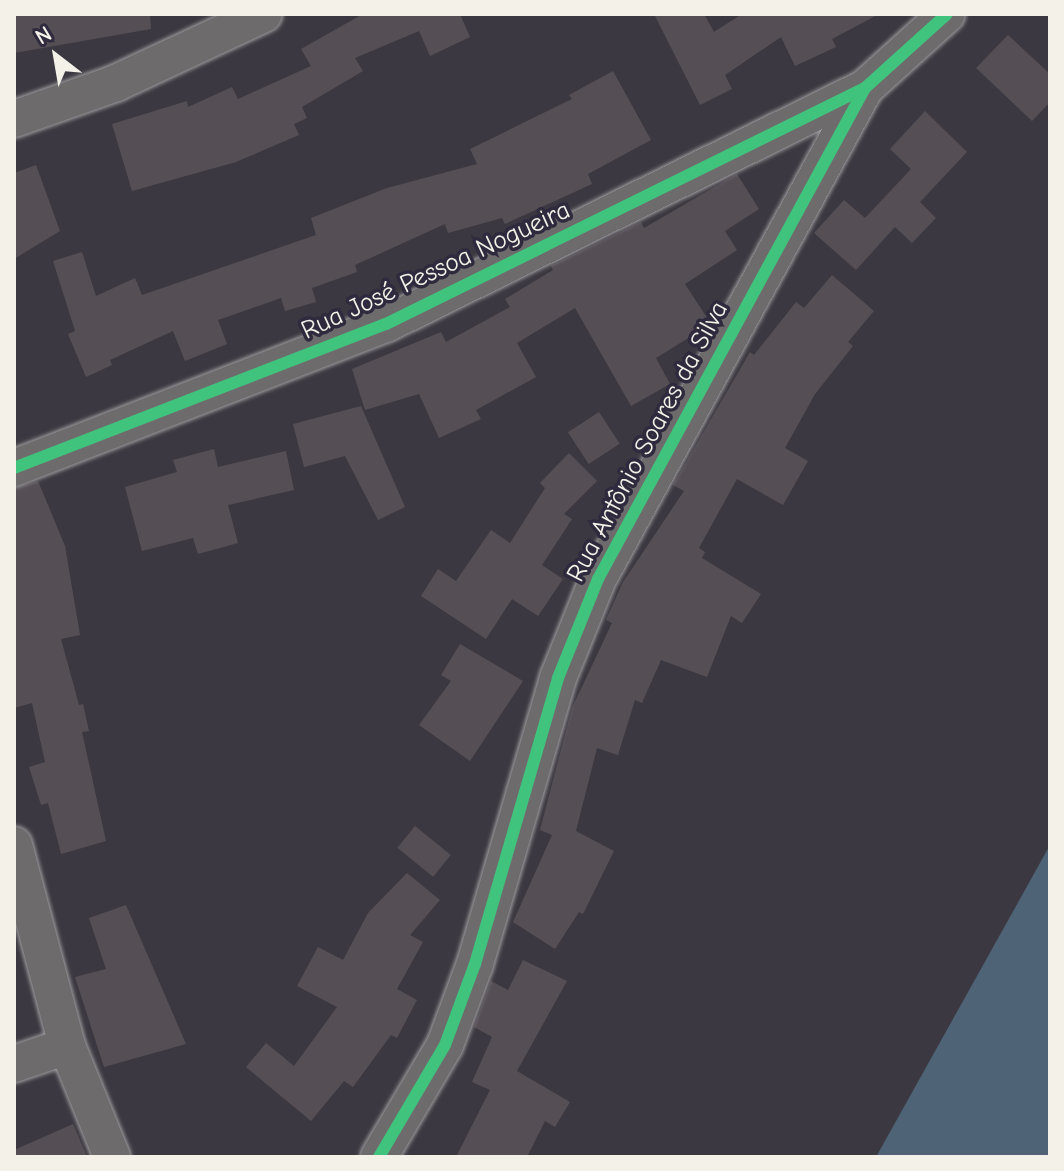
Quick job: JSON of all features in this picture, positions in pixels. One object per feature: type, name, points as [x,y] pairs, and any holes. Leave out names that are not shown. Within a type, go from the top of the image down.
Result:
[{"type":"street","points":[[14,119],[116,83],[264,14]]},
{"type":"street","name":"Rua Antônio Soares da Silva","points":[[379,1157],[445,1045],[475,964],[558,678],[598,579],[865,88],[947,14]]},
{"type":"street","name":"Rua José Pessoa Nogueira","points":[[14,468],[386,324],[865,88]]},
{"type":"street","points":[[14,845],[67,1046],[112,1157]]},
{"type":"street","points":[[14,1064],[67,1046]]},
{"type":"water","points":[[1050,845],[1050,1157],[876,1157]]},
{"type":"building","points":[[14,14],[150,14],[151,29],[14,53]]},
{"type":"building","points":[[363,14],[460,14],[470,37],[430,56],[419,31],[355,58],[363,71],[302,107],[307,118],[294,124],[299,135],[236,162],[132,191],[112,124],[187,101],[188,107],[232,87],[238,99],[311,66],[301,49]]},
{"type":"building","points":[[654,14],[704,14],[714,32],[742,14],[879,14],[832,39],[836,47],[795,66],[781,37],[725,75],[732,89],[700,105]]},
{"type":"building","points":[[1008,35],[1050,74],[1050,102],[1032,121],[976,68]]},
{"type":"building","points":[[613,71],[651,140],[588,174],[592,184],[505,224],[502,218],[448,233],[445,224],[355,265],[357,272],[312,288],[316,302],[285,311],[281,298],[218,320],[227,344],[185,361],[173,331],[110,360],[112,365],[86,377],[68,334],[75,331],[53,261],[82,252],[96,296],[135,278],[142,295],[316,235],[311,218],[387,188],[477,164],[470,149],[572,99],[569,95]]},
{"type":"building","points":[[925,111],[967,152],[920,202],[936,218],[912,243],[895,227],[856,270],[814,233],[844,200],[865,218],[911,169],[890,149]]},
{"type":"building","points":[[36,165],[60,231],[14,259],[14,173]]},
{"type":"building","points":[[737,174],[759,209],[725,231],[737,250],[685,284],[711,324],[656,358],[670,384],[631,406],[575,308],[517,343],[536,377],[476,410],[481,419],[439,438],[419,394],[365,410],[352,369],[441,332],[446,342],[510,307],[505,299],[553,270],[551,266],[641,222],[644,228]]},
{"type":"building","points":[[832,275],[874,311],[848,342],[853,346],[815,394],[785,448],[808,461],[783,505],[737,479],[699,548],[705,552],[702,558],[761,594],[742,623],[731,616],[707,677],[661,660],[642,703],[635,700],[618,755],[597,748],[576,831],[614,851],[583,914],[579,912],[555,949],[513,922],[552,835],[540,830],[572,708],[612,623],[606,620],[623,582],[684,491],[673,485],[750,352],[754,355],[796,302],[804,308]]},
{"type":"building","points":[[361,406],[405,507],[378,520],[345,456],[304,467],[293,424]]},
{"type":"building","points":[[599,412],[620,444],[589,464],[568,432]]},
{"type":"building","points":[[214,449],[218,467],[286,451],[294,490],[228,505],[238,543],[198,554],[193,538],[142,551],[125,487],[177,472],[173,460]]},
{"type":"building","points":[[569,453],[597,481],[564,514],[572,519],[542,565],[563,579],[538,616],[512,599],[486,639],[421,596],[438,569],[456,581],[491,530],[510,543],[545,488],[540,483]]},
{"type":"building","points":[[38,481],[65,546],[80,635],[61,639],[79,705],[83,704],[89,731],[82,732],[106,841],[61,854],[48,803],[41,805],[29,767],[45,762],[32,703],[14,708],[14,488]]},
{"type":"building","points":[[460,644],[523,681],[470,761],[419,725],[451,681],[441,675]]},
{"type":"building","points":[[415,826],[451,855],[433,877],[397,848]]},
{"type":"building","points":[[407,873],[440,900],[410,935],[423,942],[397,989],[417,1000],[397,1038],[391,1035],[353,1087],[344,1081],[311,1121],[246,1067],[266,1043],[294,1066],[337,1007],[297,986],[318,947],[343,960],[368,913]]},
{"type":"building","points":[[126,905],[186,1044],[104,1067],[75,977],[106,969],[89,918]]},
{"type":"building","points":[[523,960],[567,981],[517,1071],[570,1102],[555,1127],[545,1121],[527,1157],[456,1157],[490,1090],[472,1082],[492,1037],[474,1027],[491,981],[508,990]]},
{"type":"building","points":[[73,1124],[87,1157],[14,1157],[14,1150]]},
{"type":"cycle path","points":[[379,1157],[445,1045],[475,964],[558,678],[598,579],[865,88],[947,14]]},
{"type":"cycle path","points":[[14,468],[386,324],[865,88]]}]
